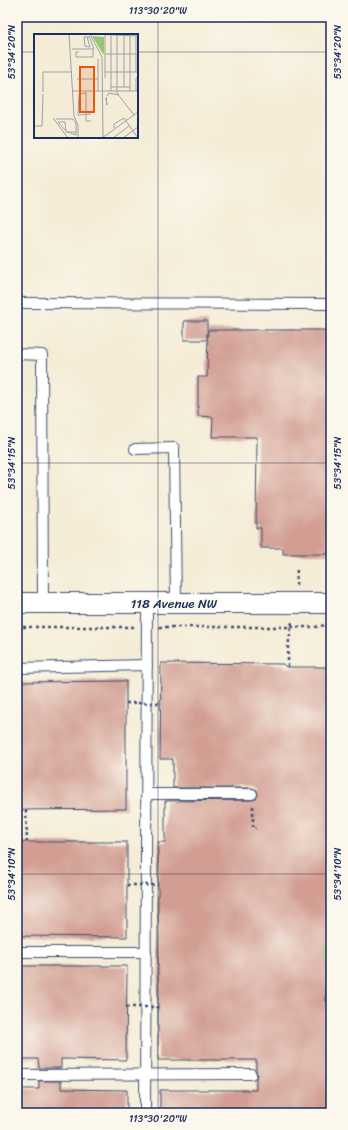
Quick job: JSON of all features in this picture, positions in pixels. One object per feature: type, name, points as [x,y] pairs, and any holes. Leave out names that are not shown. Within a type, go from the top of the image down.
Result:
[{"type":"street","name":"118 Avenue NW","points":[[17,602],[331,603]]},
{"type":"lane","points":[[17,303],[331,304]]},
{"type":"lane","points":[[17,354],[42,355],[43,602]]},
{"type":"lane","points":[[135,448],[174,448],[176,603]]},
{"type":"lane","points":[[146,1113],[147,603]]},
{"type":"lane","points":[[17,668],[147,665]]},
{"type":"lane","points":[[147,794],[252,794]]},
{"type":"lane","points":[[17,952],[146,952]]},
{"type":"lane","points":[[17,1075],[251,1074]]},
{"type":"path","points":[[158,627],[315,627],[331,624]]},
{"type":"path","points":[[17,627],[127,627]]},
{"type":"path","points":[[126,703],[160,703]]},
{"type":"path","points":[[252,794],[253,828],[256,828]]},
{"type":"path","points":[[26,810],[27,842]]},
{"type":"path","points":[[127,885],[158,885]]},
{"type":"path","points":[[126,1007],[158,1007]]},
{"type":"green space","points":[[326,946],[331,946],[331,1001],[326,1001]]},
{"type":"building","points":[[184,321],[207,321],[207,340],[184,340]]},
{"type":"building","points":[[208,330],[331,330],[331,554],[283,554],[283,548],[261,548],[261,528],[256,528],[257,437],[212,437],[213,417],[198,416],[198,377],[207,377]]},
{"type":"building","points":[[161,663],[283,664],[286,667],[331,667],[331,946],[326,946],[326,1001],[331,1001],[331,1113],[160,1113],[160,1090],[256,1090],[257,1074],[256,1060],[158,1060],[158,842],[165,842],[165,801],[252,800],[256,799],[258,794],[257,790],[252,788],[173,788],[173,759],[160,759]]},
{"type":"building","points":[[126,681],[126,809],[17,810],[17,682]]},
{"type":"building","points":[[17,842],[127,842],[127,937],[17,936]]},
{"type":"building","points":[[17,966],[127,966],[126,1060],[61,1059],[61,1068],[39,1068],[38,1059],[17,1059]]},
{"type":"building","points":[[39,1081],[61,1081],[61,1089],[127,1090],[127,1113],[17,1113],[17,1089],[39,1089]]}]
